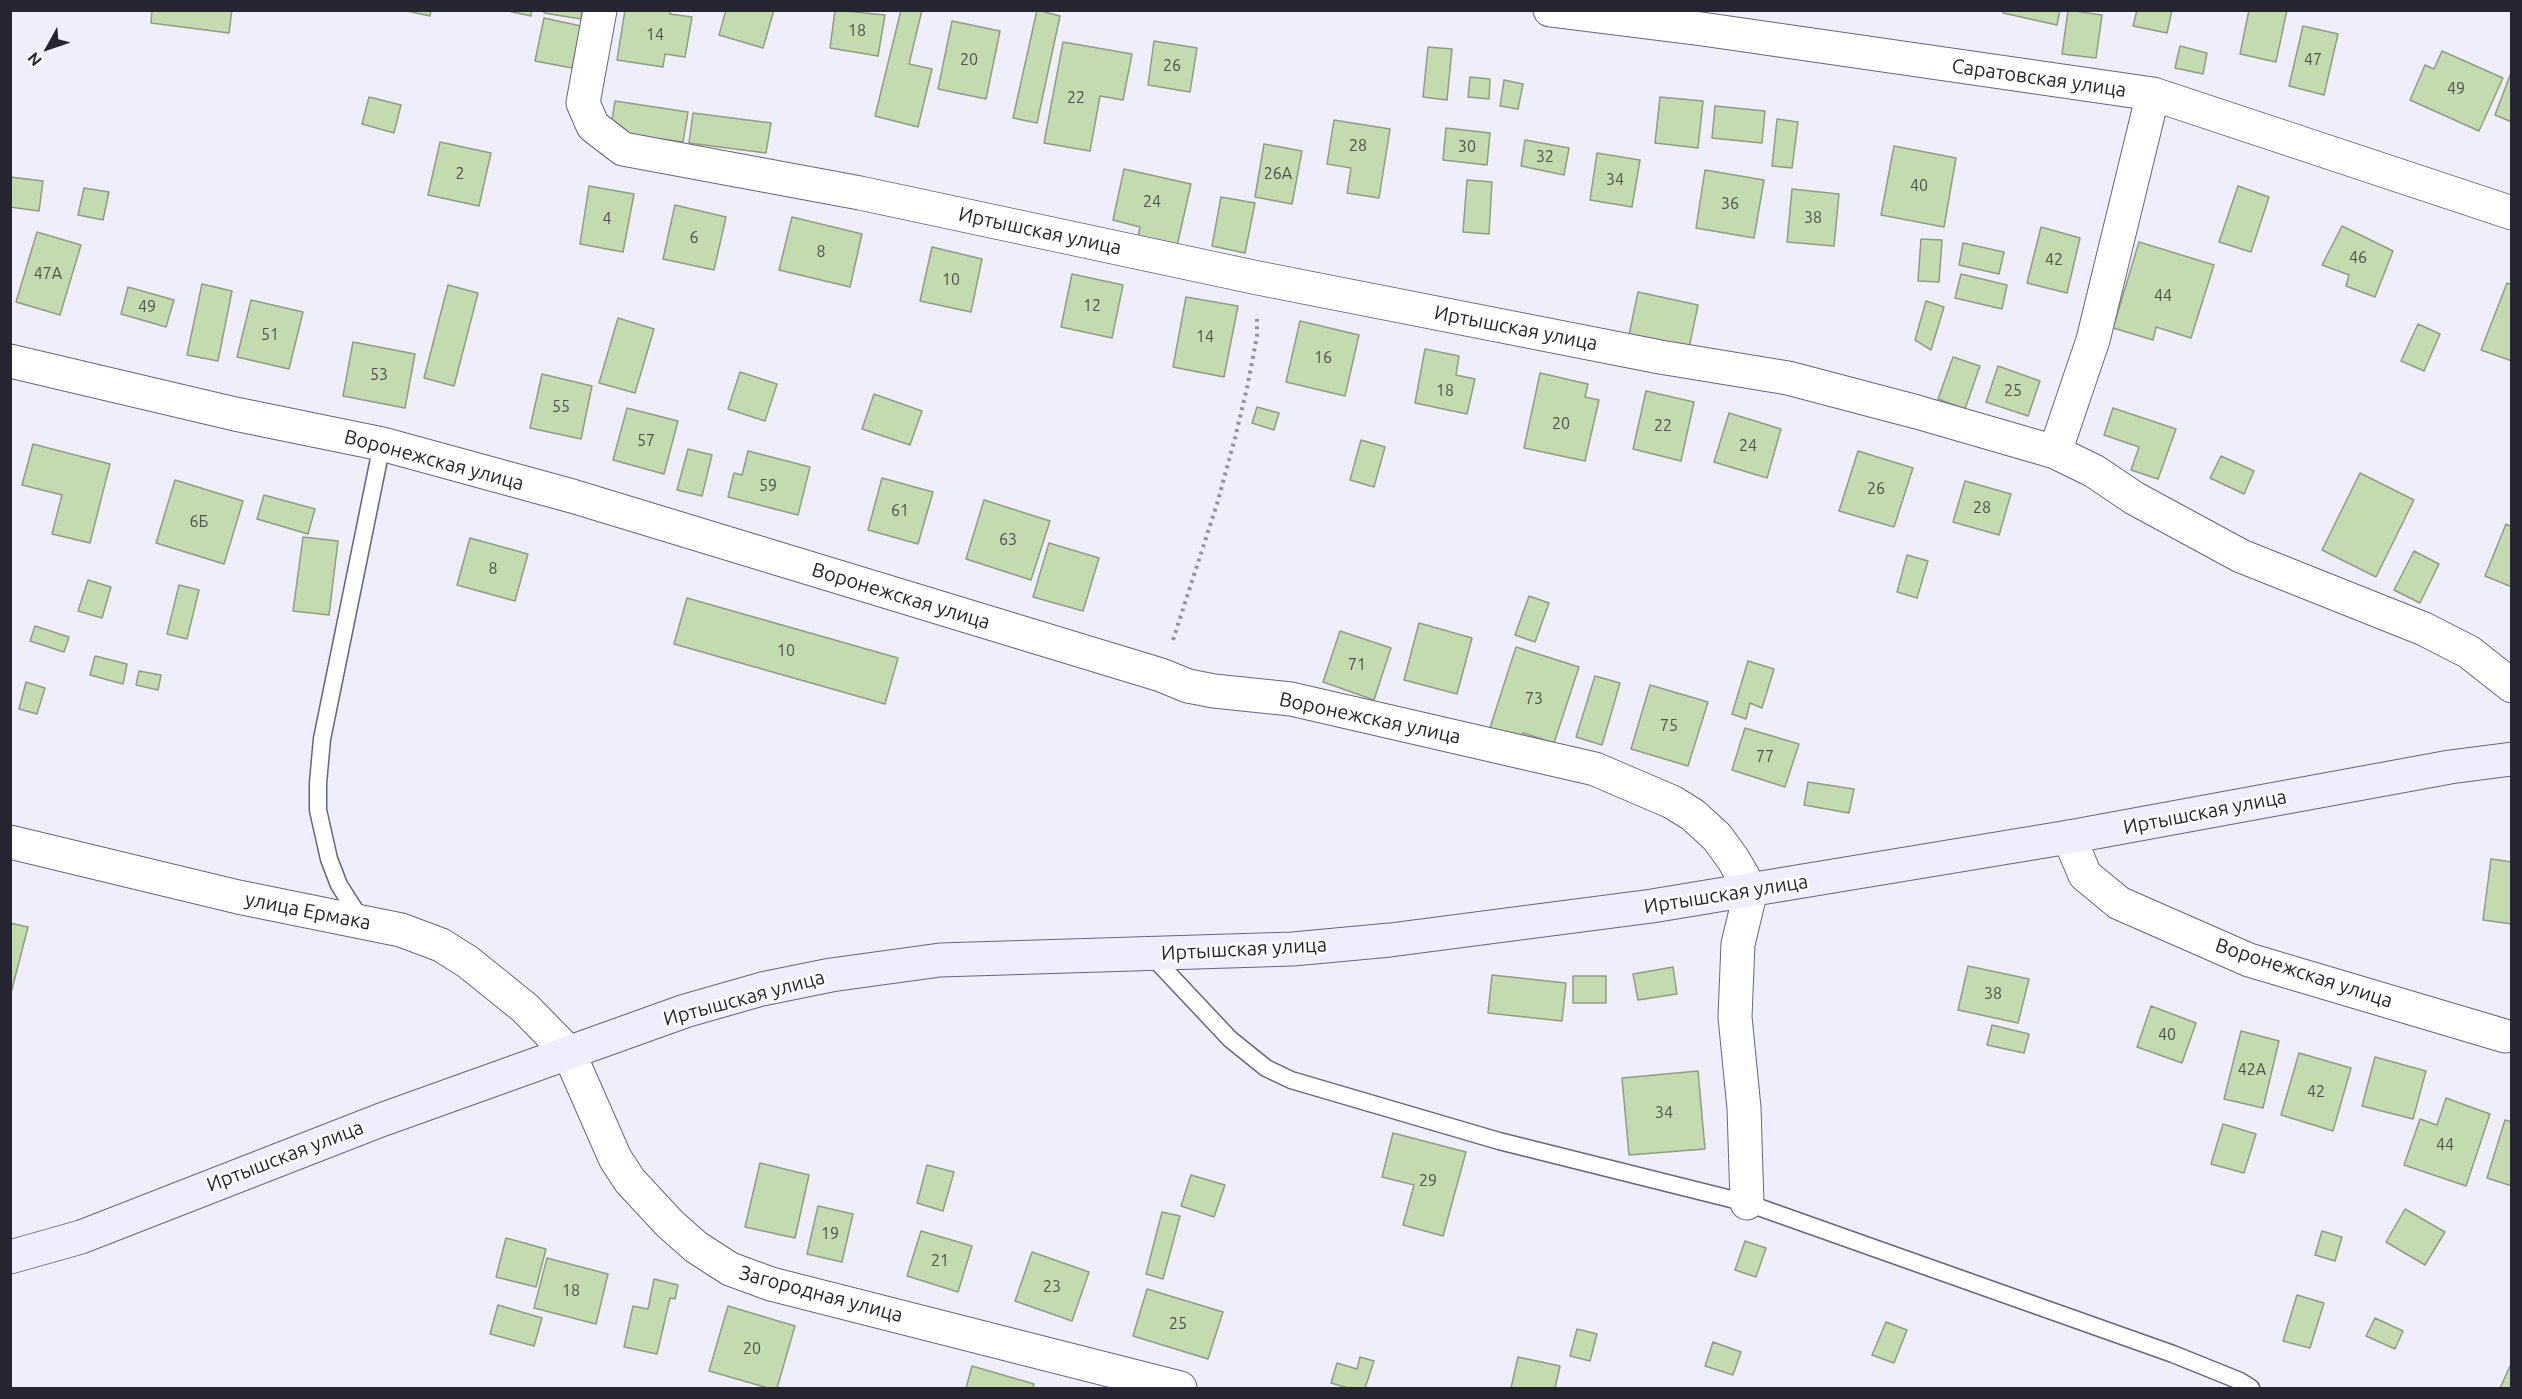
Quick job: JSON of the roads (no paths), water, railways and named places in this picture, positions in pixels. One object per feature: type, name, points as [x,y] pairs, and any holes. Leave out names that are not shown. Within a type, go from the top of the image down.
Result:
[{"type":"main road","name":"Иртышская улица","points":[[10,1257],[81,1237],[381,1120],[685,1011],[762,989],[831,975],[940,960],[1293,949],[1390,940],[1652,906],[2069,837],[2450,766],[2511,759]]},
{"type":"street","name":"Иртышская улица","points":[[600,10],[584,103],[593,126],[623,148],[860,193],[1258,278],[1660,357],[1788,378],[2055,452],[2094,471],[2134,498],[2241,556],[2424,629],[2469,652],[2511,686]]},
{"type":"street","name":"Саратовская улица","points":[[1550,10],[2153,94],[2511,213]]},
{"type":"street","points":[[2055,452],[2093,340],[2153,94]]},
{"type":"street","name":"Воронежская улица","points":[[10,361],[235,414],[381,444],[572,496],[1161,675],[1188,686],[1291,699],[1595,769],[1672,802],[1693,815],[1717,837],[1751,890]]},
{"type":"street","name":"Воронежская улица","points":[[2069,837],[2085,875],[2119,903],[2249,960],[2505,1036]]},
{"type":"street","name":"улица Ермака","points":[[10,842],[238,897],[401,930],[441,945],[468,962],[525,1008],[569,1053]]},
{"type":"street","points":[[1747,1203],[1744,1108],[1736,1017],[1738,944],[1751,890]]},
{"type":"street","name":"Загородная улица","points":[[569,1053],[615,1158],[630,1181],[670,1224],[696,1247],[730,1269],[771,1284],[1180,1389]]},
{"type":"lane","points":[[362,921],[339,885],[329,859],[318,810],[318,783],[322,739],[381,444]]},
{"type":"lane","points":[[1150,954],[1230,1039],[1266,1068],[1291,1080],[1499,1141],[1747,1203],[2173,1354],[2240,1381],[2252,1389]]}]
